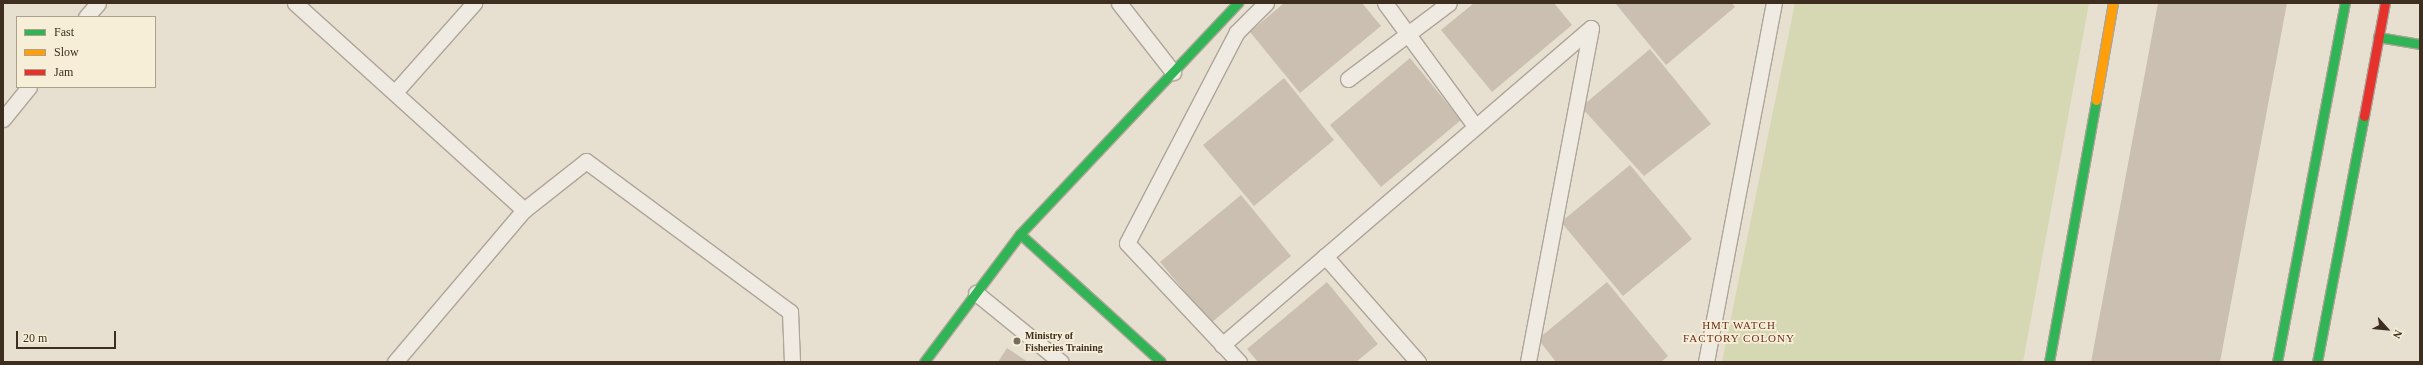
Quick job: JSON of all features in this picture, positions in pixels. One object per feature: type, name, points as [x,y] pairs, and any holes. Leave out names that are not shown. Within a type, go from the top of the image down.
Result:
[{"type":"street","points":[[924,362],[1020,234],[1238,3]]},
{"type":"street","points":[[2049,362],[2113,3]]},
{"type":"street","points":[[2277,362],[2345,3]]},
{"type":"street","points":[[2317,362],[2385,3]]},
{"type":"street","points":[[2378,37],[2420,44]]},
{"type":"street","points":[[1020,234],[1161,362]]},
{"type":"lane","points":[[87,16],[98,3]]},
{"type":"lane","points":[[296,3],[396,91],[524,210]]},
{"type":"lane","points":[[396,91],[474,3]]},
{"type":"lane","points":[[1119,3],[1173,72]]},
{"type":"lane","points":[[1239,362],[1127,243],[1237,32],[1266,3]]},
{"type":"lane","points":[[1385,3],[1475,126]]},
{"type":"lane","points":[[1348,79],[1449,3]]},
{"type":"lane","points":[[1706,362],[1774,3]]},
{"type":"lane","points":[[1222,345],[1475,126],[1591,28],[1528,362]]},
{"type":"lane","points":[[3,119],[28,88]]},
{"type":"lane","points":[[395,362],[524,210],[586,161],[790,312],[792,362]]},
{"type":"lane","points":[[1325,256],[1418,362]]},
{"type":"lane","points":[[976,293],[1061,362]]},
{"type":"green space","points":[[1795,3],[2089,3],[2023,362],[1722,362]]},
{"type":"building","points":[[1284,3],[1362,3],[1381,26],[1300,93],[1250,32]]},
{"type":"building","points":[[1474,3],[1554,3],[1572,25],[1492,92],[1441,30]]},
{"type":"building","points":[[1615,3],[1732,3],[1735,7],[1666,65]]},
{"type":"building","points":[[2158,3],[2287,3],[2220,362],[2091,362]]},
{"type":"building","points":[[1650,49],[1711,124],[1644,176],[1581,107]]},
{"type":"building","points":[[1410,58],[1461,120],[1381,187],[1330,125]]},
{"type":"building","points":[[1284,78],[1334,140],[1254,206],[1203,145]]},
{"type":"building","points":[[1630,165],[1692,239],[1623,296],[1561,222]]},
{"type":"building","points":[[1241,195],[1291,256],[1211,323],[1160,262]]},
{"type":"building","points":[[1327,282],[1378,344],[1356,362],[1258,362],[1247,349]]},
{"type":"building","points":[[1607,282],[1668,356],[1661,362],[1556,362],[1538,339]]},
{"type":"building","points":[[1007,348],[1028,362],[998,362]]},
{"type":"traffic: fast","points":[[924,362],[1020,234],[1238,3]]},
{"type":"traffic: fast","points":[[2277,362],[2345,3]]},
{"type":"traffic: fast","points":[[2378,37],[2420,44]]},
{"type":"traffic: fast","points":[[2049,362],[2096,100]]},
{"type":"traffic: fast","points":[[2317,362],[2364,116]]},
{"type":"traffic: fast","points":[[1020,234],[1161,362]]},
{"type":"traffic: slow","points":[[2096,100],[2113,3]]},
{"type":"traffic: jam","points":[[2364,116],[2385,3]]},
{"type":"place","name":"Ministry of Fisheries Training","points":[[1017,341]]},
{"type":"district","name":"HMT WATCH FACTORY COLONY","points":[[1739,332]]}]
